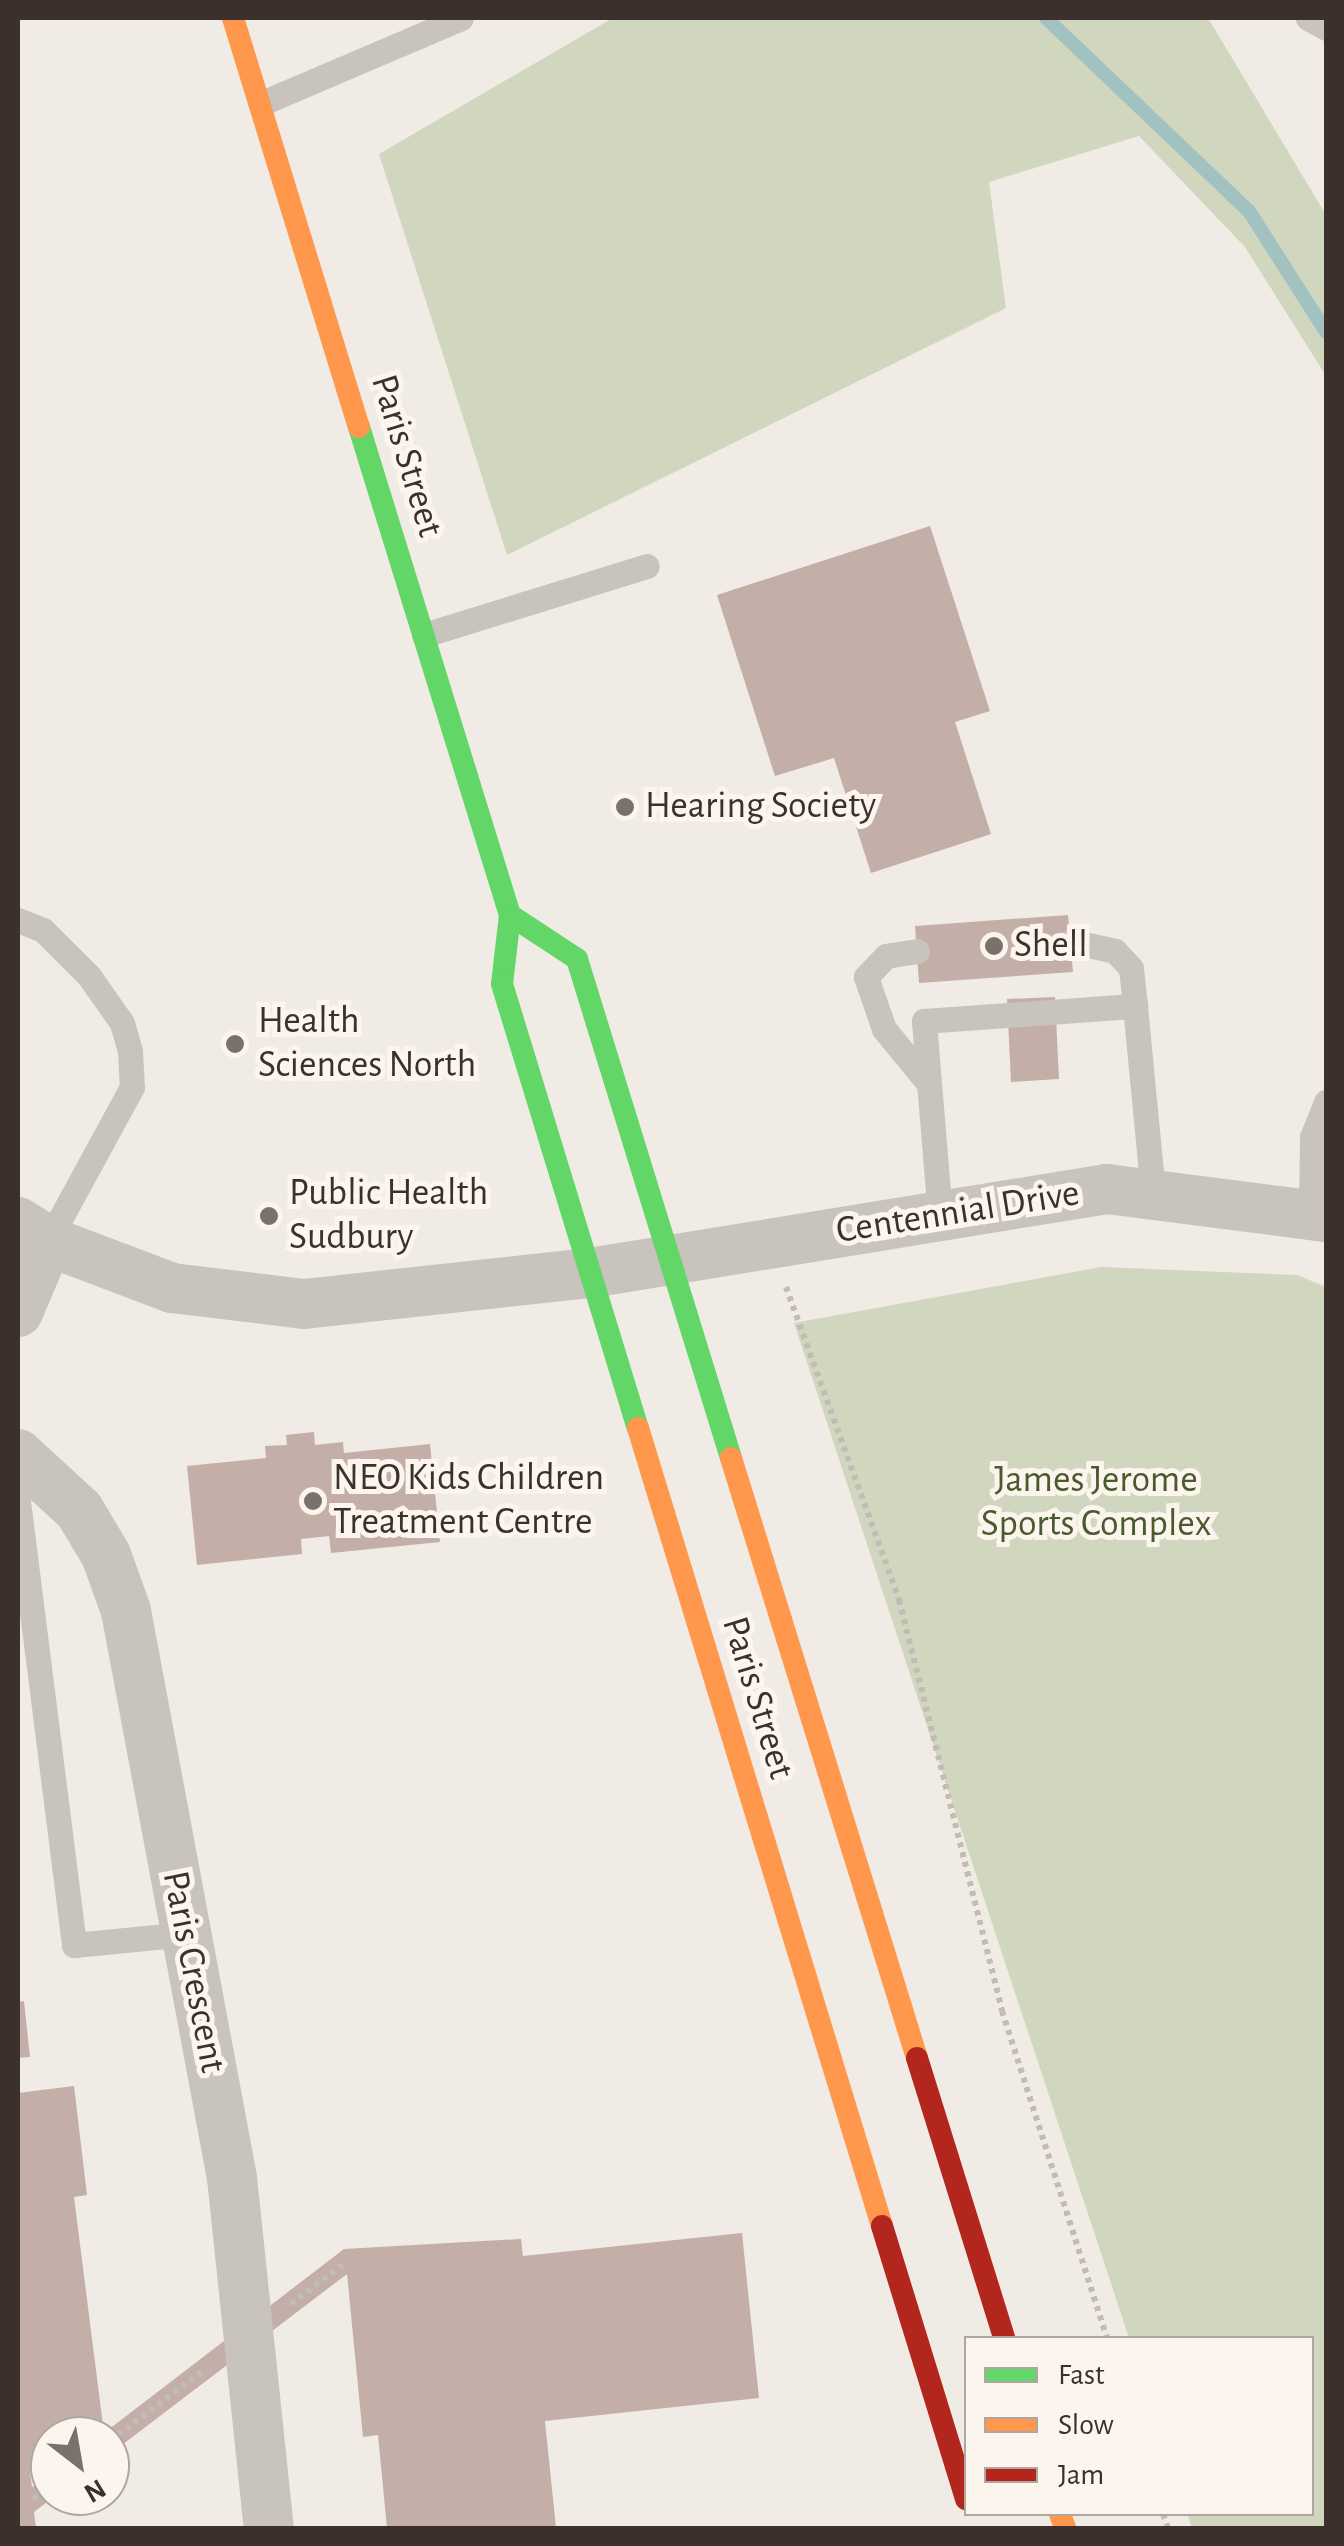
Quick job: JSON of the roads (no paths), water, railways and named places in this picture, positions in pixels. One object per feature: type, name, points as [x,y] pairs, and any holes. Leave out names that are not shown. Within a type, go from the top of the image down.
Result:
[{"type":"main road","name":"Paris Street","points":[[232,18],[262,102],[510,915],[502,984],[964,2492]]},
{"type":"main road","name":"Paris Street","points":[[510,915],[577,959],[1003,2336]]},
{"type":"street","name":"Centennial Drive","points":[[590,1272],[1107,1190],[1321,1204]]},
{"type":"street","points":[[18,1312],[33,1232],[172,1288],[304,1304],[590,1272]]},
{"type":"street","name":"Paris Crescent","points":[[18,1454],[79,1510],[119,1592],[232,2178],[269,2528]]},
{"type":"lane","points":[[262,102],[461,18]]},
{"type":"lane","points":[[1308,18],[1326,28]]},
{"type":"lane","points":[[424,635],[646,566]]},
{"type":"lane","points":[[18,920],[43,930],[89,976],[122,1023],[130,1051],[132,1086],[33,1232]]},
{"type":"lane","points":[[1071,941],[1116,950],[1131,968],[1153,1194]]},
{"type":"lane","points":[[917,950],[886,956],[866,977],[884,1029],[929,1084]]},
{"type":"lane","points":[[940,1216],[924,1021],[1135,1006]]},
{"type":"lane","points":[[1321,1204],[1312,1137],[1326,1102]]},
{"type":"lane","points":[[18,1501],[74,1945],[186,1934]]},
{"type":"waterway","points":[[1046,18],[1249,211],[1326,332]]},
{"type":"place","name":"Hearing Society","points":[[625,807]]},
{"type":"place","name":"Shell","points":[[994,946]]},
{"type":"place","name":"Health Sciences North","points":[[235,1044]]},
{"type":"place","name":"Public Health Sudbury","points":[[269,1216]]},
{"type":"place","name":"NEO Kids Children Treatment Centre","points":[[313,1501]]},
{"type":"park label","name":"James Jerome Sports Complex","points":[[1096,1503]]}]
